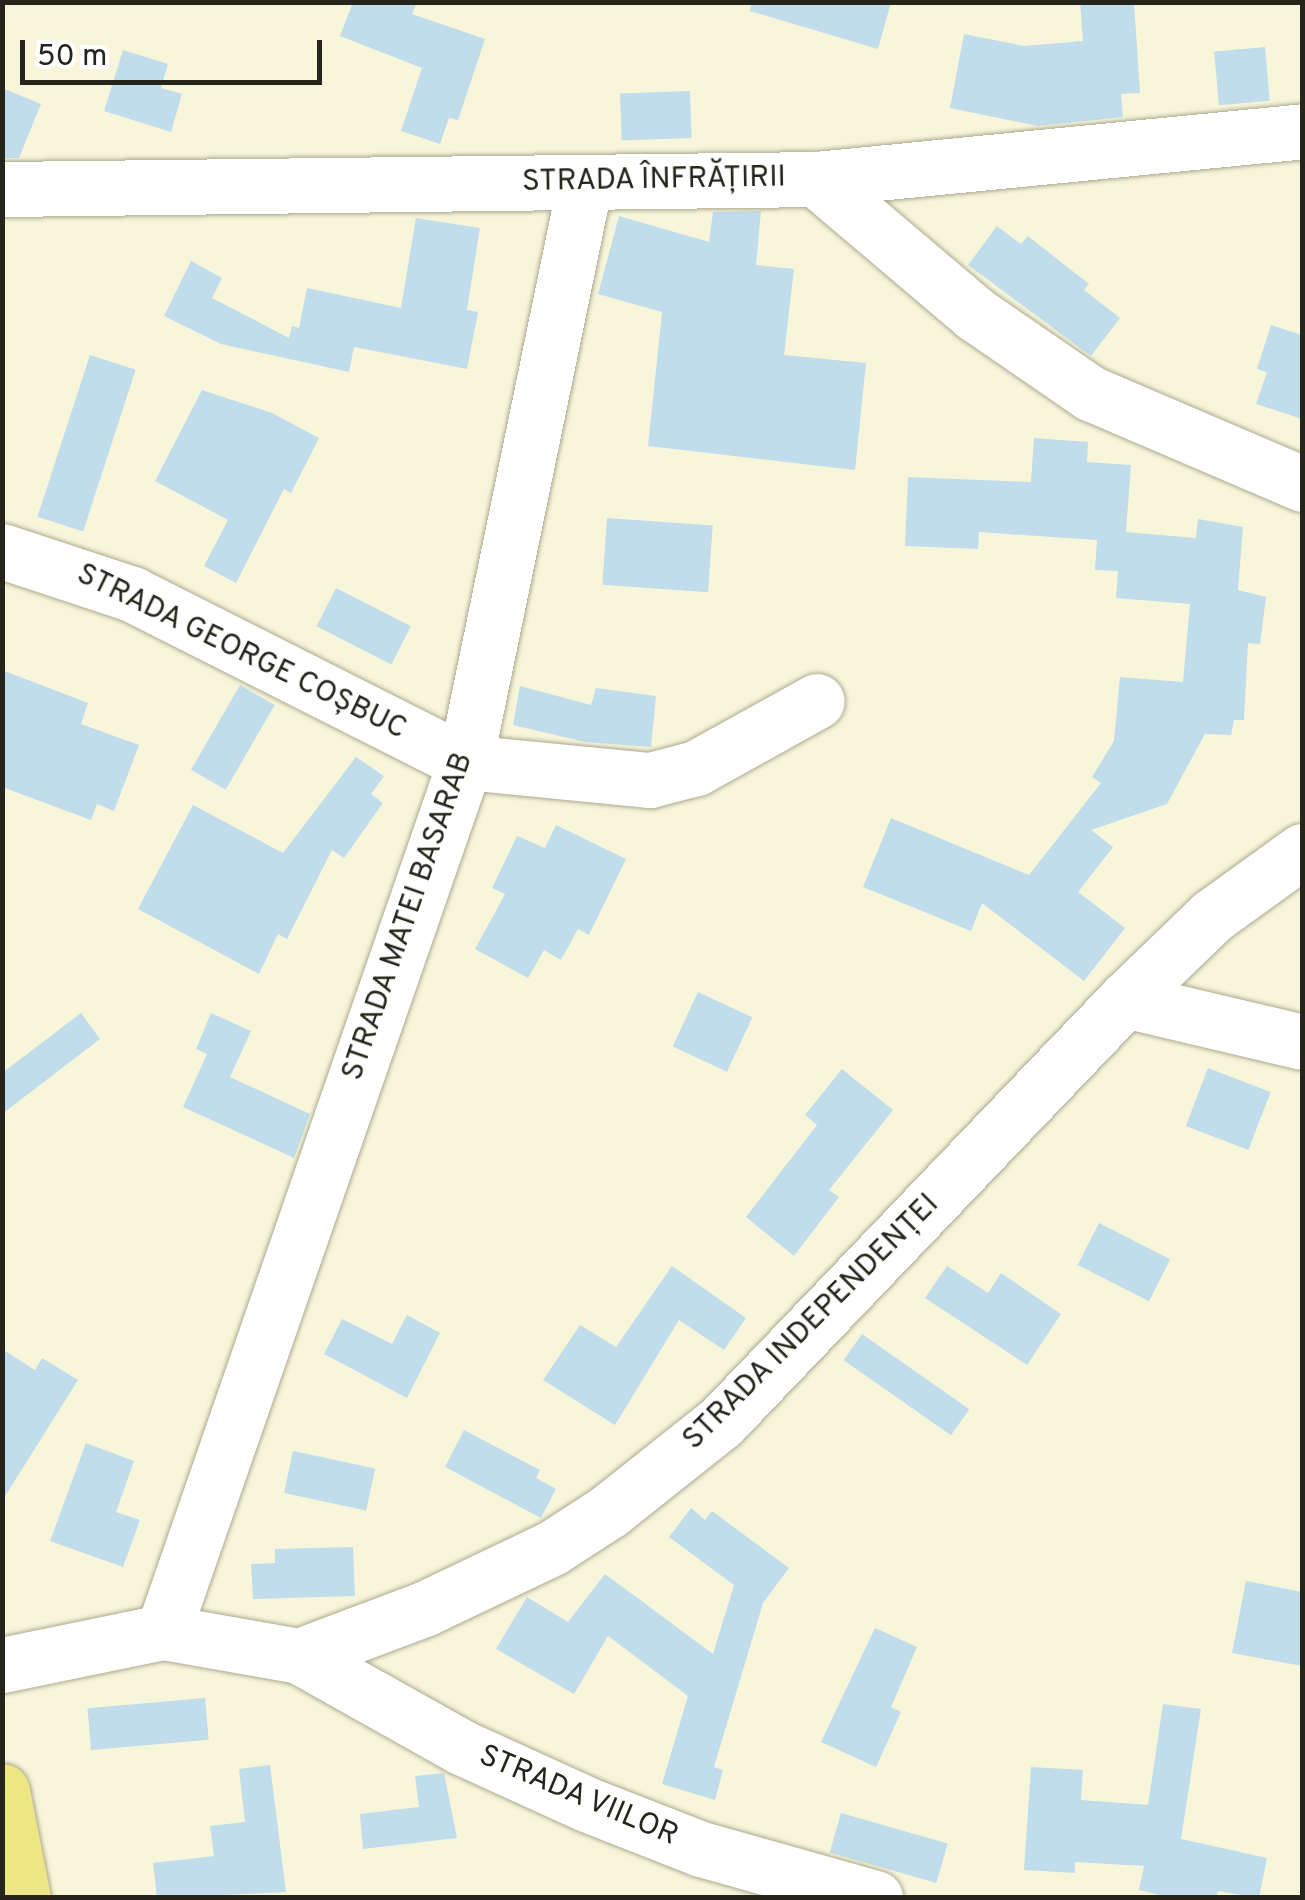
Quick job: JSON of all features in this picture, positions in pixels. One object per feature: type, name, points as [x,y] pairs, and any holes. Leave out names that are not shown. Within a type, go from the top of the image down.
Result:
[{"type":"main road","points":[[2,1791],[23,1898]]},
{"type":"street","name":"STRADA ÎNFRĂȚIRII","points":[[2,189],[816,179],[1302,130]]},
{"type":"street","points":[[816,179],[975,314],[1090,392],[1302,484]]},
{"type":"street","name":"STRADA MATEI BASARAB","points":[[164,1632],[465,762],[585,182]]},
{"type":"street","name":"STRADA GEORGE COȘBUC","points":[[2,551],[132,594],[465,762],[650,780],[696,768],[817,701]]},
{"type":"street","name":"STRADA INDEPENDENȚEI","points":[[298,1656],[424,1609],[552,1548],[664,1470],[781,1361],[1124,1000],[1212,916],[1302,851]]},
{"type":"street","points":[[1124,1000],[1302,1042]]},
{"type":"street","points":[[2,1665],[164,1632],[298,1656]]},
{"type":"street","name":"STRADA VIILOR","points":[[298,1656],[461,1747],[586,1804],[701,1849],[875,1898]]},
{"type":"building","points":[[353,2],[417,2],[412,14],[485,39],[458,120],[449,118],[440,144],[401,131],[422,68],[340,36]]},
{"type":"building","points":[[752,2],[891,2],[878,49],[750,11]]},
{"type":"building","points":[[1080,2],[1134,2],[1140,93],[1121,94],[1123,117],[1038,126],[950,108],[964,34],[1024,46],[1083,41]]},
{"type":"building","points":[[1265,47],[1270,101],[1219,105],[1214,51]]},
{"type":"building","points":[[123,50],[168,64],[161,88],[182,94],[171,132],[104,111]]},
{"type":"building","points":[[2,88],[41,104],[19,158],[2,158]]},
{"type":"building","points":[[690,91],[692,138],[622,140],[620,93]]},
{"type":"building","points":[[761,211],[756,265],[794,269],[784,355],[866,363],[855,470],[648,446],[662,312],[598,294],[619,216],[709,242],[713,212]]},
{"type":"building","points":[[416,218],[480,228],[467,310],[478,312],[467,369],[354,347],[349,372],[221,344],[164,316],[191,261],[222,278],[212,298],[289,338],[292,326],[299,328],[307,288],[401,308]]},
{"type":"building","points":[[997,226],[1021,244],[1028,236],[1089,284],[1084,290],[1120,318],[1091,356],[968,265]]},
{"type":"building","points":[[1271,325],[1302,335],[1302,419],[1256,404],[1267,372],[1257,369]]},
{"type":"building","points":[[90,355],[136,370],[83,532],[37,517]]},
{"type":"building","points":[[202,390],[272,413],[319,438],[291,493],[284,489],[236,583],[204,566],[228,520],[155,481]]},
{"type":"building","points":[[1034,438],[1088,442],[1087,462],[1131,465],[1126,532],[1196,538],[1198,519],[1243,527],[1238,590],[1266,597],[1260,644],[1248,643],[1244,720],[1234,720],[1231,735],[1205,734],[1167,804],[1091,830],[1113,847],[1078,892],[1125,928],[1084,981],[982,903],[971,931],[863,887],[891,818],[1029,875],[1101,783],[1092,777],[1114,741],[1120,677],[1183,682],[1190,604],[1116,598],[1118,571],[1095,570],[1097,540],[979,532],[978,549],[905,546],[908,477],[1031,482]]},
{"type":"building","points":[[607,518],[713,525],[708,592],[602,585]]},
{"type":"building","points":[[336,588],[411,626],[391,664],[316,626]]},
{"type":"building","points":[[2,670],[88,703],[81,724],[139,745],[114,811],[97,804],[91,820],[2,787]]},
{"type":"building","points":[[240,685],[275,705],[226,790],[191,770]]},
{"type":"building","points":[[520,686],[591,705],[596,688],[656,696],[651,747],[585,742],[513,725]]},
{"type":"building","points":[[356,757],[384,776],[371,794],[383,803],[344,858],[332,850],[287,939],[278,934],[259,974],[138,909],[193,805],[283,853]]},
{"type":"building","points":[[556,825],[626,859],[589,935],[578,929],[561,960],[544,950],[528,978],[475,949],[505,894],[492,888],[517,836],[545,848]]},
{"type":"building","points":[[698,992],[752,1017],[727,1072],[673,1046]]},
{"type":"building","points":[[81,1013],[100,1039],[2,1114],[2,1073]]},
{"type":"building","points":[[211,1013],[251,1031],[230,1077],[310,1114],[294,1158],[183,1107],[207,1054],[196,1049]]},
{"type":"building","points":[[1208,1068],[1271,1092],[1248,1150],[1186,1126]]},
{"type":"building","points":[[842,1069],[893,1110],[829,1190],[839,1197],[794,1256],[746,1217],[817,1125],[805,1115]]},
{"type":"building","points":[[1099,1223],[1170,1259],[1149,1301],[1078,1265]]},
{"type":"building","points":[[672,1266],[746,1318],[724,1350],[679,1320],[615,1425],[543,1380],[580,1325],[616,1347]]},
{"type":"building","points":[[947,1266],[988,1293],[1001,1273],[1061,1314],[1027,1365],[925,1298]]},
{"type":"building","points":[[407,1315],[440,1333],[407,1398],[324,1354],[342,1319],[392,1344]]},
{"type":"building","points":[[862,1334],[969,1409],[951,1435],[844,1360]]},
{"type":"building","points":[[2,1349],[35,1370],[42,1358],[78,1380],[2,1501]]},
{"type":"building","points":[[464,1430],[540,1470],[536,1478],[556,1489],[541,1518],[445,1467]]},
{"type":"building","points":[[86,1443],[134,1461],[116,1512],[140,1520],[123,1567],[50,1541]]},
{"type":"building","points":[[293,1451],[375,1468],[366,1511],[284,1493]]},
{"type":"building","points":[[691,1508],[705,1520],[712,1511],[789,1568],[763,1603],[714,1767],[723,1770],[715,1800],[662,1784],[688,1696],[608,1636],[574,1694],[496,1649],[527,1597],[568,1622],[605,1574],[713,1654],[734,1585],[669,1537]]},
{"type":"building","points":[[353,1547],[355,1596],[253,1599],[251,1564],[275,1563],[275,1549]]},
{"type":"building","points":[[1246,1581],[1302,1592],[1302,1666],[1232,1653]]},
{"type":"building","points":[[875,1628],[917,1647],[891,1707],[901,1712],[876,1767],[821,1742]]},
{"type":"building","points":[[205,1698],[209,1740],[91,1750],[87,1708]]},
{"type":"building","points":[[1163,1704],[1201,1709],[1181,1839],[1267,1858],[1259,1898],[1218,1891],[1216,1898],[1172,1898],[1139,1890],[1144,1866],[1075,1862],[1075,1873],[1024,1870],[1031,1767],[1083,1770],[1081,1800],[1148,1805]]},
{"type":"building","points":[[270,1765],[286,1892],[157,1898],[153,1863],[214,1856],[210,1826],[245,1822],[239,1769]]},
{"type":"building","points":[[444,1773],[457,1838],[363,1849],[360,1814],[419,1807],[415,1776]]},
{"type":"building","points":[[841,1813],[948,1844],[936,1883],[830,1852]]}]
